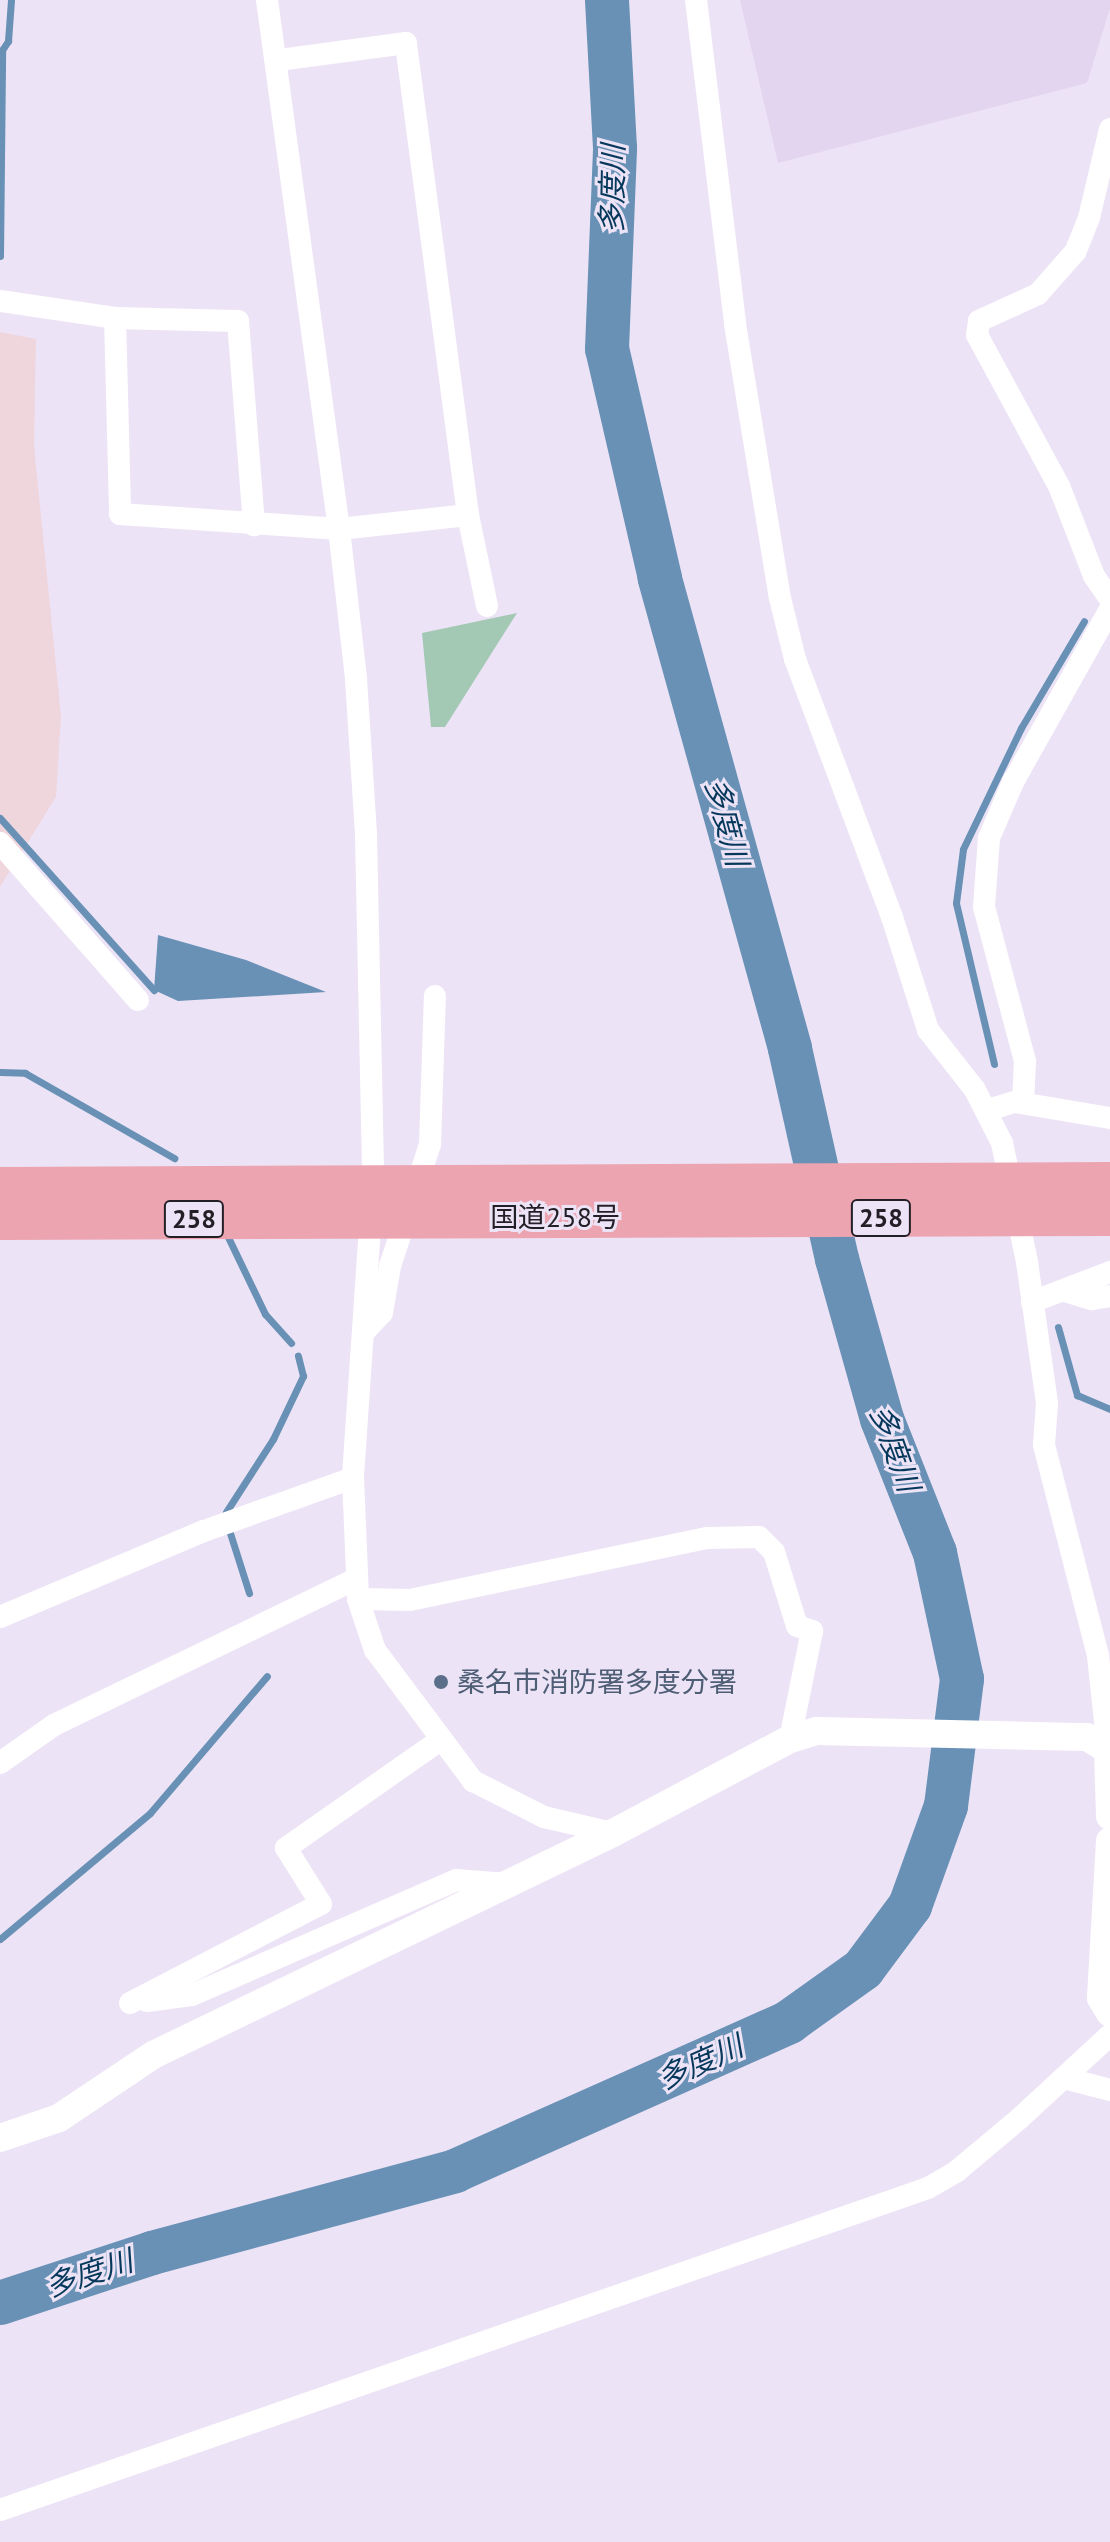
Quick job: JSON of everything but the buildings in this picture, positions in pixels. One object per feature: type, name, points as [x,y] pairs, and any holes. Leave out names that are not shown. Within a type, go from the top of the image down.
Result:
[{"type":"highway","name":"国道258号","points":[[9,1204],[372,1200],[1110,1181]]},
{"type":"highway","name":"国道258号","points":[[372,1200],[1110,1217]]},
{"type":"street","points":[[267,0],[278,60],[339,529],[365,820],[372,1200],[353,1478],[357,1589],[375,1650],[439,1741],[473,1781],[508,1802],[544,1817],[613,1833]]},
{"type":"street","points":[[696,0],[762,507],[795,659],[892,917],[928,1030],[988,1110],[1002,1143],[1032,1302],[1047,1403],[1044,1445],[1098,1656],[1108,1750],[1110,1816]]},
{"type":"street","points":[[278,60],[406,43],[468,515],[487,606]]},
{"type":"street","points":[[1110,129],[1089,218],[1075,252],[1038,294],[979,321],[977,335],[1059,486],[1094,576],[1110,599]]},
{"type":"street","points":[[0,301],[115,318],[238,321],[254,525]]},
{"type":"street","points":[[115,318],[120,514],[339,529],[468,515]]},
{"type":"street","points":[[1023,1103],[1025,1061],[984,907],[989,838],[1013,782],[1110,609]]},
{"type":"street","points":[[0,843],[138,1000]]},
{"type":"street","points":[[364,1332],[382,1313],[390,1266],[430,1144],[435,996]]},
{"type":"street","points":[[988,1110],[1023,1103],[1110,1118]]},
{"type":"street","points":[[1032,1302],[1110,1272]]},
{"type":"street","points":[[1065,1291],[1092,1299],[1110,1296]]},
{"type":"street","points":[[0,1617],[204,1531],[353,1478]]},
{"type":"street","points":[[0,1763],[54,1725],[357,1589],[410,1600],[707,1538],[759,1537],[774,1552],[797,1626],[812,1631],[790,1739]]},
{"type":"street","points":[[0,2138],[59,2118],[153,2055],[613,1833],[790,1739],[817,1731],[1065,1735],[1087,1737],[1108,1750]]},
{"type":"street","points":[[439,1741],[286,1848],[321,1904],[130,2003],[192,1995],[456,1880],[507,1884]]},
{"type":"street","points":[[1110,1841],[1101,1998],[1110,2013]]},
{"type":"street","points":[[0,2510],[928,2188],[957,2171],[1110,2035]]},
{"type":"street","points":[[1064,2078],[1110,2090]]},
{"type":"shaded area","points":[[740,0],[1110,0],[1110,8],[1087,83],[778,163]]},
{"type":"shaded area","points":[[0,332],[36,339],[34,446],[61,716],[56,797],[0,887]]},
{"type":"green space","points":[[517,613],[445,727],[431,727],[422,633]]},
{"type":"water","points":[[158,935],[246,960],[326,992],[178,1001],[154,990]]},
{"type":"waterway","points":[[0,256],[2,50],[8,41],[11,0]]},
{"type":"waterway","name":"多度川","points":[[0,2303],[152,2253],[455,2171],[789,2022],[863,1969],[910,1906],[946,1806],[962,1679],[935,1553],[882,1419],[837,1259],[790,1048],[660,578],[607,349],[615,148],[607,0]]},
{"type":"waterway","points":[[994,1064],[956,903],[963,849],[1021,728],[1084,621]]},
{"type":"waterway","points":[[0,818],[154,990]]},
{"type":"waterway","points":[[0,1072],[25,1073],[174,1158]]},
{"type":"waterway","points":[[227,1235],[265,1314],[291,1343]]},
{"type":"waterway","points":[[1058,1327],[1077,1395],[1110,1409]]},
{"type":"waterway","points":[[226,1512],[273,1439],[303,1376],[298,1356]]},
{"type":"waterway","points":[[230,1533],[249,1593]]},
{"type":"waterway","points":[[0,1939],[150,1813],[267,1676]]},
{"type":"place","name":"桑名市消防署多度分署","points":[[441,1682]]}]
